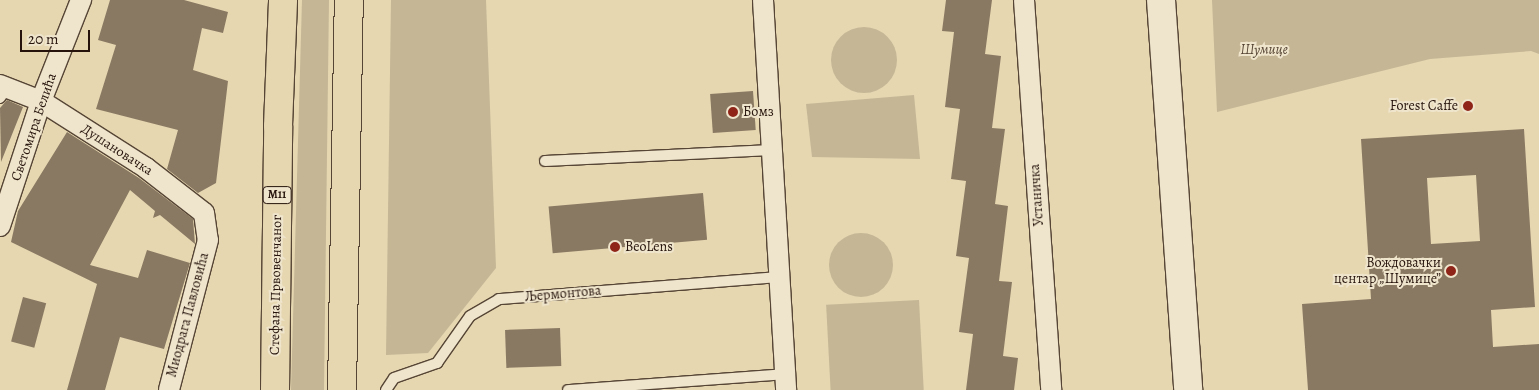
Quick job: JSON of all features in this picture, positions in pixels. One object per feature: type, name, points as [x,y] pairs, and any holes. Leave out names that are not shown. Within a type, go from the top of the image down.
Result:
[{"type":"highway","name":"Стефана Првовенчаног","points":[[275,390],[278,126],[284,0]]},
{"type":"highway","points":[[342,390],[349,0]]},
{"type":"main road","points":[[1161,0],[1188,390]]},
{"type":"street","name":"Светомира Белића","points":[[0,226],[41,101],[81,0]]},
{"type":"street","points":[[763,0],[785,382]]},
{"type":"street","name":"Устаничка","points":[[1024,0],[1051,390]]},
{"type":"street","name":"Душановачка","points":[[2,91],[41,101],[184,194],[204,213],[208,240]]},
{"type":"street","name":"Миодрага Павловића","points":[[169,390],[208,240]]},
{"type":"lane","points":[[545,161],[772,150]]},
{"type":"lane","name":"Љермонтова","points":[[386,390],[394,378],[437,363],[470,316],[499,299],[780,277]]},
{"type":"lane","points":[[568,390],[785,382]]},
{"type":"green space","points":[[302,0],[329,0],[324,390],[291,390]]},
{"type":"green space","points":[[391,0],[486,0],[496,268],[428,353],[386,355]]},
{"type":"green space","name":"Шумице","points":[[1212,0],[1539,0],[1539,54],[1531,51],[1430,59],[1217,112]]},
{"type":"green space","points":[[864,27],[877,29],[887,37],[895,47],[897,60],[895,73],[887,83],[877,91],[864,93],[851,91],[841,83],[833,73],[831,60],[833,47],[841,37],[851,29]]},
{"type":"green space","points":[[914,95],[920,159],[812,157],[806,104]]},
{"type":"green space","points":[[855,233],[867,233],[884,242],[891,253],[893,265],[891,277],[884,288],[867,297],[855,297],[843,292],[834,283],[829,271],[829,259],[834,247],[843,238]]},
{"type":"green space","points":[[919,300],[924,390],[831,390],[826,305]]},
{"type":"building","points":[[110,0],[184,0],[228,12],[223,33],[202,28],[193,70],[228,81],[216,183],[198,193],[167,169],[178,130],[96,109],[116,45],[98,40]]},
{"type":"building","points":[[946,0],[992,0],[985,54],[1001,56],[992,128],[1005,129],[995,204],[1008,206],[999,281],[1012,282],[1003,356],[1018,358],[1014,390],[966,390],[973,334],[959,332],[969,258],[956,256],[966,181],[951,179],[960,109],[945,107],[954,32],[942,31]]},
{"type":"building","name":"Бомз","points":[[753,91],[756,130],[713,133],[710,94]]},
{"type":"building","points":[[7,100],[23,107],[1,162],[0,108]]},
{"type":"building","name":"Вождовачки центар „Шумице”","points":[[1524,129],[1535,307],[1491,310],[1493,347],[1539,344],[1539,390],[1308,390],[1302,304],[1371,299],[1361,139]],"holes":[[[1476,175],[1480,241],[1431,244],[1427,178]]]},
{"type":"building","points":[[67,132],[139,178],[193,219],[195,244],[160,215],[153,218],[155,211],[130,190],[90,265],[138,278],[147,250],[190,263],[164,349],[120,337],[105,390],[67,390],[97,284],[11,242],[18,211]]},
{"type":"building","points":[[703,193],[707,240],[553,253],[549,207]]},
{"type":"building","points":[[23,297],[46,303],[34,348],[11,341]]},
{"type":"building","points":[[560,328],[561,366],[506,368],[505,330]]},
{"type":"place","name":"Forest Caffe","points":[[1468,106]]},
{"type":"place","name":"Бомз","points":[[733,112]]},
{"type":"place","name":"BeoLens","points":[[615,247]]},
{"type":"place","name":"Вождовачки центар „Шумице”","points":[[1451,271]]}]
